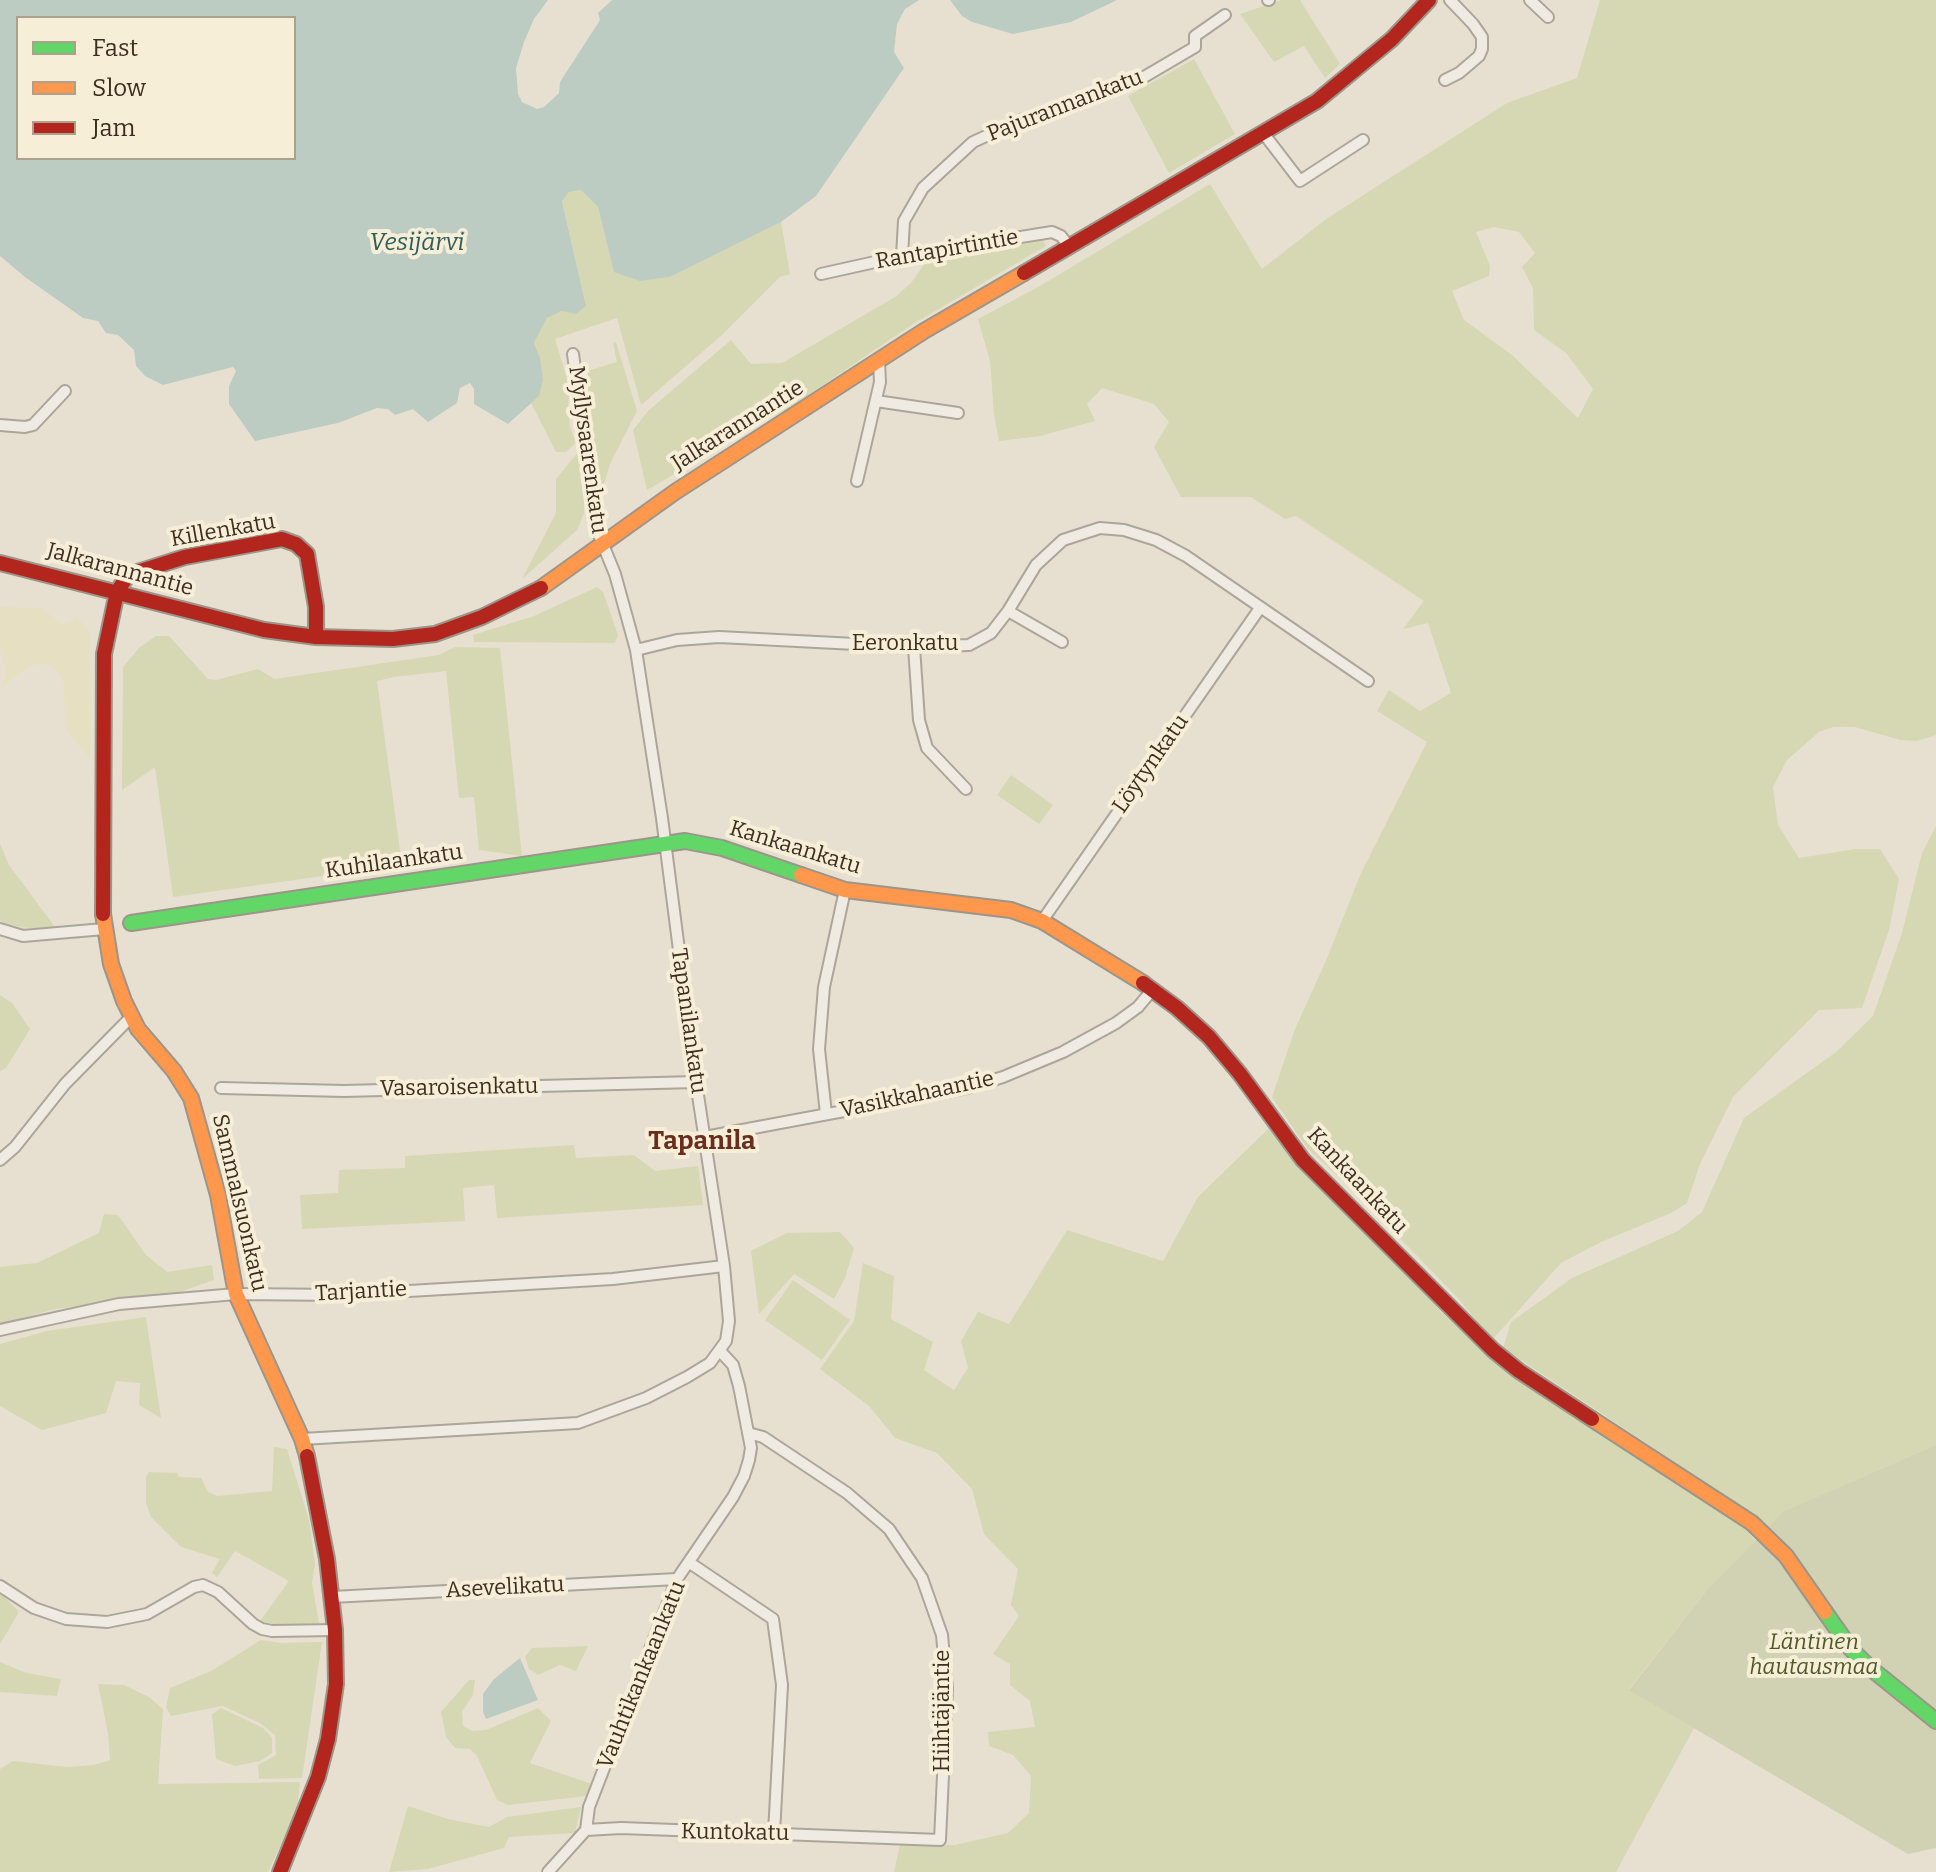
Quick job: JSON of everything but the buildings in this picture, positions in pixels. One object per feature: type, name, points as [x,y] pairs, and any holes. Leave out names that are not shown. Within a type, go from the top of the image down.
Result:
[{"type":"street","name":"Jalkarannantie","points":[[0,563],[264,630],[316,637],[393,639],[435,634],[515,603],[549,584],[675,492],[879,361],[1317,101],[1360,68],[1429,0]]},
{"type":"street","points":[[1445,80],[1459,73],[1479,56],[1482,49],[1482,37],[1450,0]]},
{"type":"street","points":[[1530,0],[1548,17]]},
{"type":"street","name":"Pajurannankatu","points":[[902,256],[904,221],[923,188],[973,142],[1021,120],[1081,102],[1144,77],[1195,47],[1195,36],[1225,15]]},
{"type":"street","points":[[1264,134],[1300,181],[1363,140]]},
{"type":"street","name":"Rantapirtintie","points":[[821,274],[902,256],[1052,232],[1061,236],[1069,246]]},
{"type":"street","name":"Myllysaarenkatu","points":[[573,354],[597,530],[602,546]]},
{"type":"street","points":[[857,481],[876,401],[881,373],[879,361]]},
{"type":"street","points":[[0,425],[33,425],[65,391]]},
{"type":"street","points":[[876,401],[958,413]]},
{"type":"street","name":"Eeronkatu","points":[[636,650],[677,640],[719,637],[914,647],[969,645],[991,633],[1036,565],[1054,548],[1063,540],[1100,528],[1124,530],[1156,540],[1186,556],[1368,681]]},
{"type":"street","name":"Killenkatu","points":[[117,592],[128,575],[185,557],[282,539],[296,544],[307,554],[316,607],[316,637]]},
{"type":"street","name":"Tapanilankatu","points":[[602,546],[615,574],[636,650],[724,1266],[729,1321],[726,1341],[720,1351]]},
{"type":"street","name":"Sammalsuonkatu","points":[[117,592],[104,654],[104,929],[117,983],[131,1017],[174,1071],[191,1098],[218,1195],[236,1294],[302,1439],[318,1503],[332,1597],[336,1684],[328,1739],[312,1792],[280,1872]]},
{"type":"street","name":"Löytynkatu","points":[[1042,921],[1260,608]]},
{"type":"street","points":[[1008,611],[1062,642]]},
{"type":"street","points":[[914,647],[919,720],[927,748],[966,789]]},
{"type":"street","name":"Kankaankatu","points":[[664,844],[685,841],[712,845],[845,890],[1011,910],[1042,921],[1153,989],[1209,1037],[1303,1160],[1493,1350],[1519,1371],[1752,1523],[1786,1556],[1851,1649],[1936,1721]]},
{"type":"street","name":"Kuhilaankatu","points":[[131,923],[664,844]]},
{"type":"street","points":[[826,1114],[819,1049],[822,1003],[845,890]]},
{"type":"street","points":[[0,929],[23,936],[104,929]]},
{"type":"street","name":"Vasikkahaantie","points":[[705,1137],[967,1088],[1003,1077],[1063,1052],[1116,1023],[1138,1007],[1153,989]]},
{"type":"street","points":[[0,1160],[15,1147],[65,1084],[131,1017]]},
{"type":"street","name":"Vasaroisenkatu","points":[[221,1088],[360,1091],[696,1082]]},
{"type":"street","name":"Tarjantie","points":[[0,1330],[119,1304],[236,1294],[341,1295],[613,1279],[724,1266]]},
{"type":"street","points":[[302,1439],[578,1423],[646,1398],[710,1363],[720,1351]]},
{"type":"street","name":"Vauhtikankaankatu","points":[[586,1830],[589,1807],[677,1579],[744,1476],[751,1448],[733,1365],[720,1351]]},
{"type":"street","name":"Hiihtäjäntie","points":[[748,1433],[763,1437],[847,1493],[889,1529],[922,1578],[942,1635],[947,1689],[940,1840]]},
{"type":"street","points":[[690,1563],[773,1619],[782,1685],[774,1833]]},
{"type":"street","name":"Asevelikatu","points":[[332,1597],[677,1579]]},
{"type":"street","points":[[0,1586],[34,1608],[66,1619],[107,1622],[147,1614],[203,1585],[218,1592],[262,1629],[335,1630]]},
{"type":"street","name":"Kuntokatu","points":[[586,1830],[621,1828],[940,1840]]},
{"type":"street","points":[[548,1872],[586,1830]]},
{"type":"shaded area","points":[[0,607],[40,608],[64,624],[73,621],[76,616],[90,632],[91,759],[67,731],[63,678],[52,667],[41,663],[29,667],[0,688],[6,673],[0,644]]},
{"type":"green space","points":[[1282,0],[1300,0],[1340,64],[1325,78],[1304,46],[1274,62],[1240,14]]},
{"type":"green space","points":[[1600,0],[1936,0],[1936,735],[1917,741],[1900,740],[1855,727],[1833,727],[1819,732],[1787,760],[1773,787],[1778,825],[1799,858],[1856,849],[1880,849],[1899,879],[1889,930],[1862,1008],[1819,1010],[1733,1097],[1700,1164],[1687,1203],[1561,1263],[1492,1340],[1457,1297],[1351,1188],[1307,1148],[1272,1097],[1295,1029],[1361,873],[1427,742],[1377,711],[1389,690],[1420,711],[1451,693],[1428,623],[1403,629],[1424,601],[1296,516],[1285,519],[1251,497],[1181,497],[1154,447],[1169,422],[1154,404],[1102,388],[1087,404],[1095,421],[1040,436],[999,441],[990,361],[978,319],[1040,286],[1210,184],[1262,269],[1326,219],[1507,103],[1577,78]],"holes":[[[1494,227],[1519,232],[1535,253],[1522,267],[1533,288],[1534,330],[1566,353],[1593,389],[1578,418],[1512,355],[1464,320],[1452,291],[1489,276],[1490,266],[1476,232]]]},
{"type":"green space","points":[[1194,59],[1235,134],[1169,173],[1128,96]]},
{"type":"green space","points":[[581,190],[598,207],[614,271],[640,281],[670,277],[781,222],[790,274],[780,277],[722,335],[641,405],[617,318],[555,339],[570,389],[570,427],[576,442],[566,452],[556,452],[531,403],[539,396],[540,358],[534,343],[547,318],[586,306],[562,200],[569,192]]},
{"type":"green space","points":[[1043,241],[1046,246],[913,324],[798,402],[647,490],[633,430],[648,411],[731,340],[751,364],[782,363],[895,297],[911,283],[928,259]]},
{"type":"green space","points":[[616,342],[637,411],[610,464],[601,494],[598,494],[582,386],[590,383],[587,371],[617,362],[613,343]]},
{"type":"green space","points":[[579,451],[585,485],[584,513],[577,530],[522,579],[556,513],[556,479]]},
{"type":"green space","points":[[597,587],[603,592],[618,635],[615,643],[474,642],[473,635],[534,616]]},
{"type":"green space","points":[[156,636],[169,636],[208,679],[216,680],[258,669],[274,679],[439,655],[455,647],[500,648],[522,856],[479,850],[474,797],[459,798],[446,671],[394,677],[377,681],[402,865],[173,897],[155,767],[122,790],[123,667],[140,647]]},
{"type":"green space","points":[[1011,775],[1053,805],[1039,824],[997,795]]},
{"type":"green space","points":[[1936,826],[1936,1445],[1784,1511],[1766,1530],[1756,1517],[1717,1490],[1503,1348],[1511,1322],[1572,1278],[1678,1231],[1702,1212],[1744,1118],[1836,1052],[1873,1016],[1902,933],[1922,853]]},
{"type":"green space","points":[[0,844],[9,865],[55,927],[20,927],[0,921]]},
{"type":"green space","points":[[0,995],[12,1003],[30,1029],[6,1068],[0,1071]]},
{"type":"green space","points":[[1270,1127],[1336,1203],[1410,1275],[1442,1313],[1484,1350],[1744,1526],[1755,1541],[1707,1590],[1629,1689],[1694,1728],[1616,1872],[894,1872],[900,1844],[955,1845],[1008,1833],[1029,1813],[1031,1776],[1013,1755],[989,1746],[988,1732],[1035,1727],[1030,1701],[1010,1685],[1010,1664],[993,1654],[1019,1616],[1011,1605],[1018,1569],[984,1534],[972,1489],[937,1453],[895,1438],[869,1406],[820,1369],[854,1321],[863,1263],[894,1276],[891,1319],[933,1342],[924,1370],[954,1390],[968,1368],[961,1341],[978,1312],[1009,1324],[1067,1230],[1163,1261],[1198,1197]]},
{"type":"green space","points":[[574,1145],[576,1158],[634,1155],[655,1171],[698,1166],[703,1205],[497,1218],[494,1185],[463,1188],[465,1221],[302,1229],[300,1195],[338,1193],[339,1170],[405,1168],[405,1156]]},
{"type":"green space","points":[[104,1214],[118,1215],[146,1255],[167,1272],[212,1265],[214,1280],[171,1295],[55,1309],[0,1324],[0,1267],[37,1263],[99,1233]]},
{"type":"green space","points":[[840,1232],[854,1248],[845,1278],[834,1299],[794,1274],[759,1314],[751,1251],[787,1233]]},
{"type":"green space","points":[[793,1280],[850,1320],[822,1360],[765,1320]]},
{"type":"green space","points":[[146,1317],[161,1418],[139,1405],[140,1383],[116,1381],[106,1413],[42,1430],[0,1406],[0,1344],[47,1331]]},
{"type":"green space","name":"Läntinen hautausmaa","points":[[1936,1445],[1936,1848],[1908,1854],[1629,1690],[1707,1590],[1784,1511]]},
{"type":"green space","points":[[274,1447],[287,1449],[309,1520],[315,1564],[312,1583],[319,1623],[281,1626],[260,1621],[289,1581],[235,1551],[217,1577],[212,1573],[220,1559],[181,1547],[151,1517],[146,1503],[146,1477],[149,1472],[201,1478],[208,1492],[217,1496],[272,1491]]},
{"type":"green space","points":[[0,1592],[19,1612],[0,1644]]},
{"type":"green space","points":[[261,1640],[322,1642],[302,1778],[259,1779],[258,1765],[276,1755],[275,1735],[260,1723],[223,1706],[171,1716],[166,1707],[170,1688],[211,1671]]},
{"type":"green space","points":[[588,1646],[576,1671],[560,1665],[538,1675],[529,1669],[525,1657],[532,1648]]},
{"type":"green space","points":[[0,1662],[26,1673],[61,1679],[57,1696],[0,1692]]},
{"type":"green space","points":[[469,1680],[475,1680],[473,1695],[462,1712],[463,1726],[472,1731],[486,1730],[538,1708],[551,1721],[530,1763],[592,1784],[587,1796],[508,1805],[497,1800],[477,1756],[470,1749],[455,1748],[446,1737],[441,1712]]},
{"type":"green space","points":[[98,1684],[124,1685],[149,1697],[163,1709],[158,1784],[300,1782],[297,1810],[268,1872],[0,1872],[0,1769],[13,1761],[67,1767],[110,1760]]},
{"type":"green space","points":[[221,1708],[263,1728],[272,1738],[272,1753],[260,1761],[235,1766],[216,1759],[212,1714]]},
{"type":"green space","points":[[408,1806],[448,1819],[489,1827],[507,1817],[581,1807],[575,1833],[509,1837],[504,1848],[428,1869],[389,1872]]},
{"type":"water","name":"Vesijärvi","points":[[0,0],[548,0],[534,19],[516,68],[518,94],[522,102],[537,109],[544,107],[559,93],[560,82],[600,20],[598,13],[612,0],[919,0],[905,9],[897,24],[894,52],[904,68],[816,196],[781,222],[670,277],[640,281],[614,272],[598,207],[581,190],[569,192],[562,201],[586,306],[576,314],[562,311],[547,318],[534,343],[543,380],[539,396],[508,424],[474,404],[474,389],[470,383],[460,388],[457,403],[428,422],[413,409],[395,415],[388,409],[377,408],[338,423],[255,441],[229,404],[229,386],[236,371],[233,367],[163,385],[145,376],[136,366],[134,350],[118,335],[106,333],[98,321],[83,318],[0,256]]},
{"type":"water","points":[[950,0],[1117,0],[1071,22],[1013,34],[972,22],[962,16]]},
{"type":"water","points":[[520,1658],[538,1700],[486,1719],[483,1694],[494,1679]]},
{"type":"traffic: fast","points":[[131,923],[685,841],[722,848],[801,875]]},
{"type":"traffic: fast","points":[[1825,1612],[1851,1649],[1869,1667],[1936,1721]]},
{"type":"traffic: slow","points":[[541,588],[675,492],[924,331],[1024,273]]},
{"type":"traffic: slow","points":[[801,875],[845,890],[1011,910],[1042,921],[1143,983]]},
{"type":"traffic: slow","points":[[103,914],[111,964],[124,1001],[138,1029],[174,1071],[191,1098],[218,1195],[236,1294],[307,1456]]},
{"type":"traffic: slow","points":[[1592,1419],[1752,1523],[1786,1556],[1825,1612]]},
{"type":"traffic: jam","points":[[1024,273],[1317,101],[1392,39],[1429,0]]},
{"type":"traffic: jam","points":[[103,914],[104,654],[117,592],[128,575],[185,557],[282,539],[296,544],[307,554],[316,607],[316,637]]},
{"type":"traffic: jam","points":[[0,563],[264,630],[316,637],[393,639],[435,634],[482,617],[541,588]]},
{"type":"traffic: jam","points":[[1143,983],[1209,1037],[1303,1160],[1493,1350],[1592,1419]]},
{"type":"traffic: jam","points":[[280,1872],[318,1777],[328,1739],[336,1684],[335,1630],[327,1559],[307,1456]]},
{"type":"district","name":"Tapanila","points":[[702,1142]]}]
